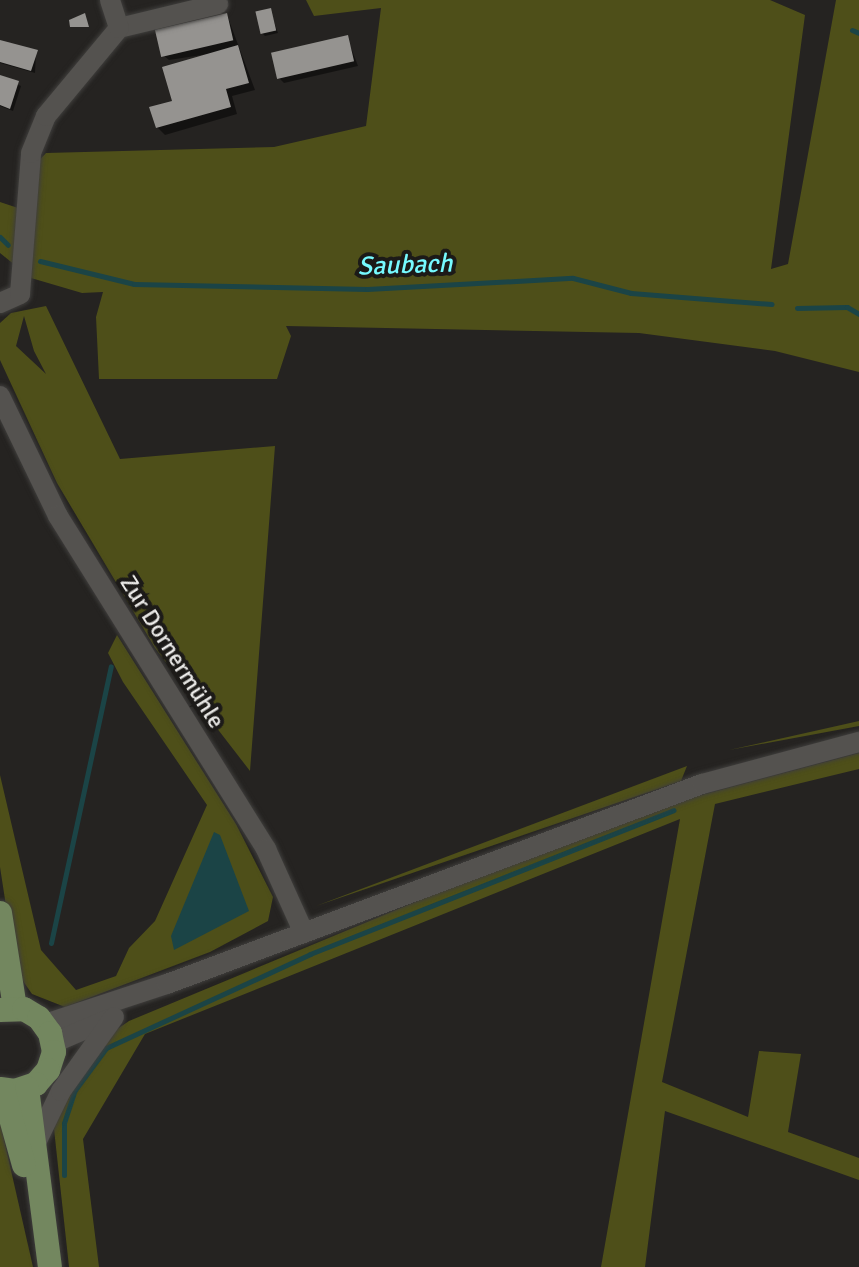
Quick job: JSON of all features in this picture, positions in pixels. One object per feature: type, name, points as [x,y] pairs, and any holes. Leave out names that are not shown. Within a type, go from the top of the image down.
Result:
[{"type":"main road","points":[[0,913],[8,1009],[49,1034],[48,1070],[10,1089]]},
{"type":"main road","points":[[10,1089],[34,1149],[43,1233]]},
{"type":"main road","points":[[10,1089],[50,1267]]},
{"type":"street","points":[[110,0],[119,28]]},
{"type":"street","points":[[0,303],[20,294],[31,153],[46,116],[119,28],[218,4]]},
{"type":"street","name":"Zur Dornermühle","points":[[0,396],[58,516],[266,849],[304,933]]},
{"type":"street","points":[[49,1034],[167,984],[702,784],[859,742]]},
{"type":"street","points":[[49,1034],[114,1017],[167,984]]},
{"type":"street","points":[[34,1149],[49,1110],[114,1017]]},
{"type":"shaded area","points":[[306,0],[770,0],[805,15],[771,269],[788,264],[836,0],[859,0],[859,372],[775,351],[639,333],[286,326],[291,336],[277,379],[99,379],[96,317],[103,292],[82,293],[31,278],[0,253],[0,202],[27,211],[30,170],[46,153],[274,147],[366,126],[381,8],[314,16]]},
{"type":"shaded area","points":[[46,306],[120,459],[275,446],[250,771],[155,648],[57,483],[0,360],[0,323],[11,313]],"holes":[[[24,316],[34,351],[46,374],[16,346]]]},
{"type":"shaded area","points":[[117,635],[236,824],[273,897],[268,921],[210,952],[65,1007],[32,994],[16,971],[0,867],[0,775],[41,950],[76,990],[116,976],[129,948],[155,921],[207,805],[123,682],[108,653]]},
{"type":"shaded area","points":[[859,721],[859,726],[729,750]]},
{"type":"shaded area","points":[[859,753],[859,769],[715,804],[662,1082],[748,1117],[759,1051],[801,1054],[788,1132],[859,1158],[859,1180],[665,1111],[645,1267],[601,1267],[680,819],[145,1034],[83,1139],[99,1267],[69,1267],[54,1129],[64,1095],[107,1036],[129,1021],[497,868],[679,801]]},
{"type":"shaded area","points":[[687,766],[681,781],[316,906]]},
{"type":"shaded area","points":[[0,1122],[33,1267],[0,1267]]},
{"type":"water","points":[[214,832],[220,835],[249,911],[174,950],[171,936]]},
{"type":"building","points":[[271,8],[276,30],[261,34],[255,12]]},
{"type":"building","points":[[85,13],[89,27],[70,27],[69,20]]},
{"type":"building","points":[[227,13],[233,40],[161,57],[155,30]]},
{"type":"building","points":[[348,35],[354,61],[277,79],[271,53]]},
{"type":"building","points":[[0,40],[38,50],[31,71],[0,62]]},
{"type":"building","points":[[238,45],[249,83],[226,89],[231,107],[156,128],[149,107],[172,101],[162,67]]},
{"type":"building","points":[[0,75],[19,81],[10,109],[0,105]]},
{"type":"waterway","points":[[852,30],[859,33]]},
{"type":"waterway","name":"Saubach","points":[[0,237],[8,245]]},
{"type":"waterway","name":"Saubach","points":[[40,261],[134,284],[367,289],[573,278],[631,293],[772,304]]},
{"type":"waterway","name":"Saubach","points":[[797,308],[847,307],[859,314]]},
{"type":"waterway","points":[[51,943],[111,666]]},
{"type":"waterway","points":[[64,1175],[64,1123],[75,1090],[106,1048],[310,954],[674,810]]}]
